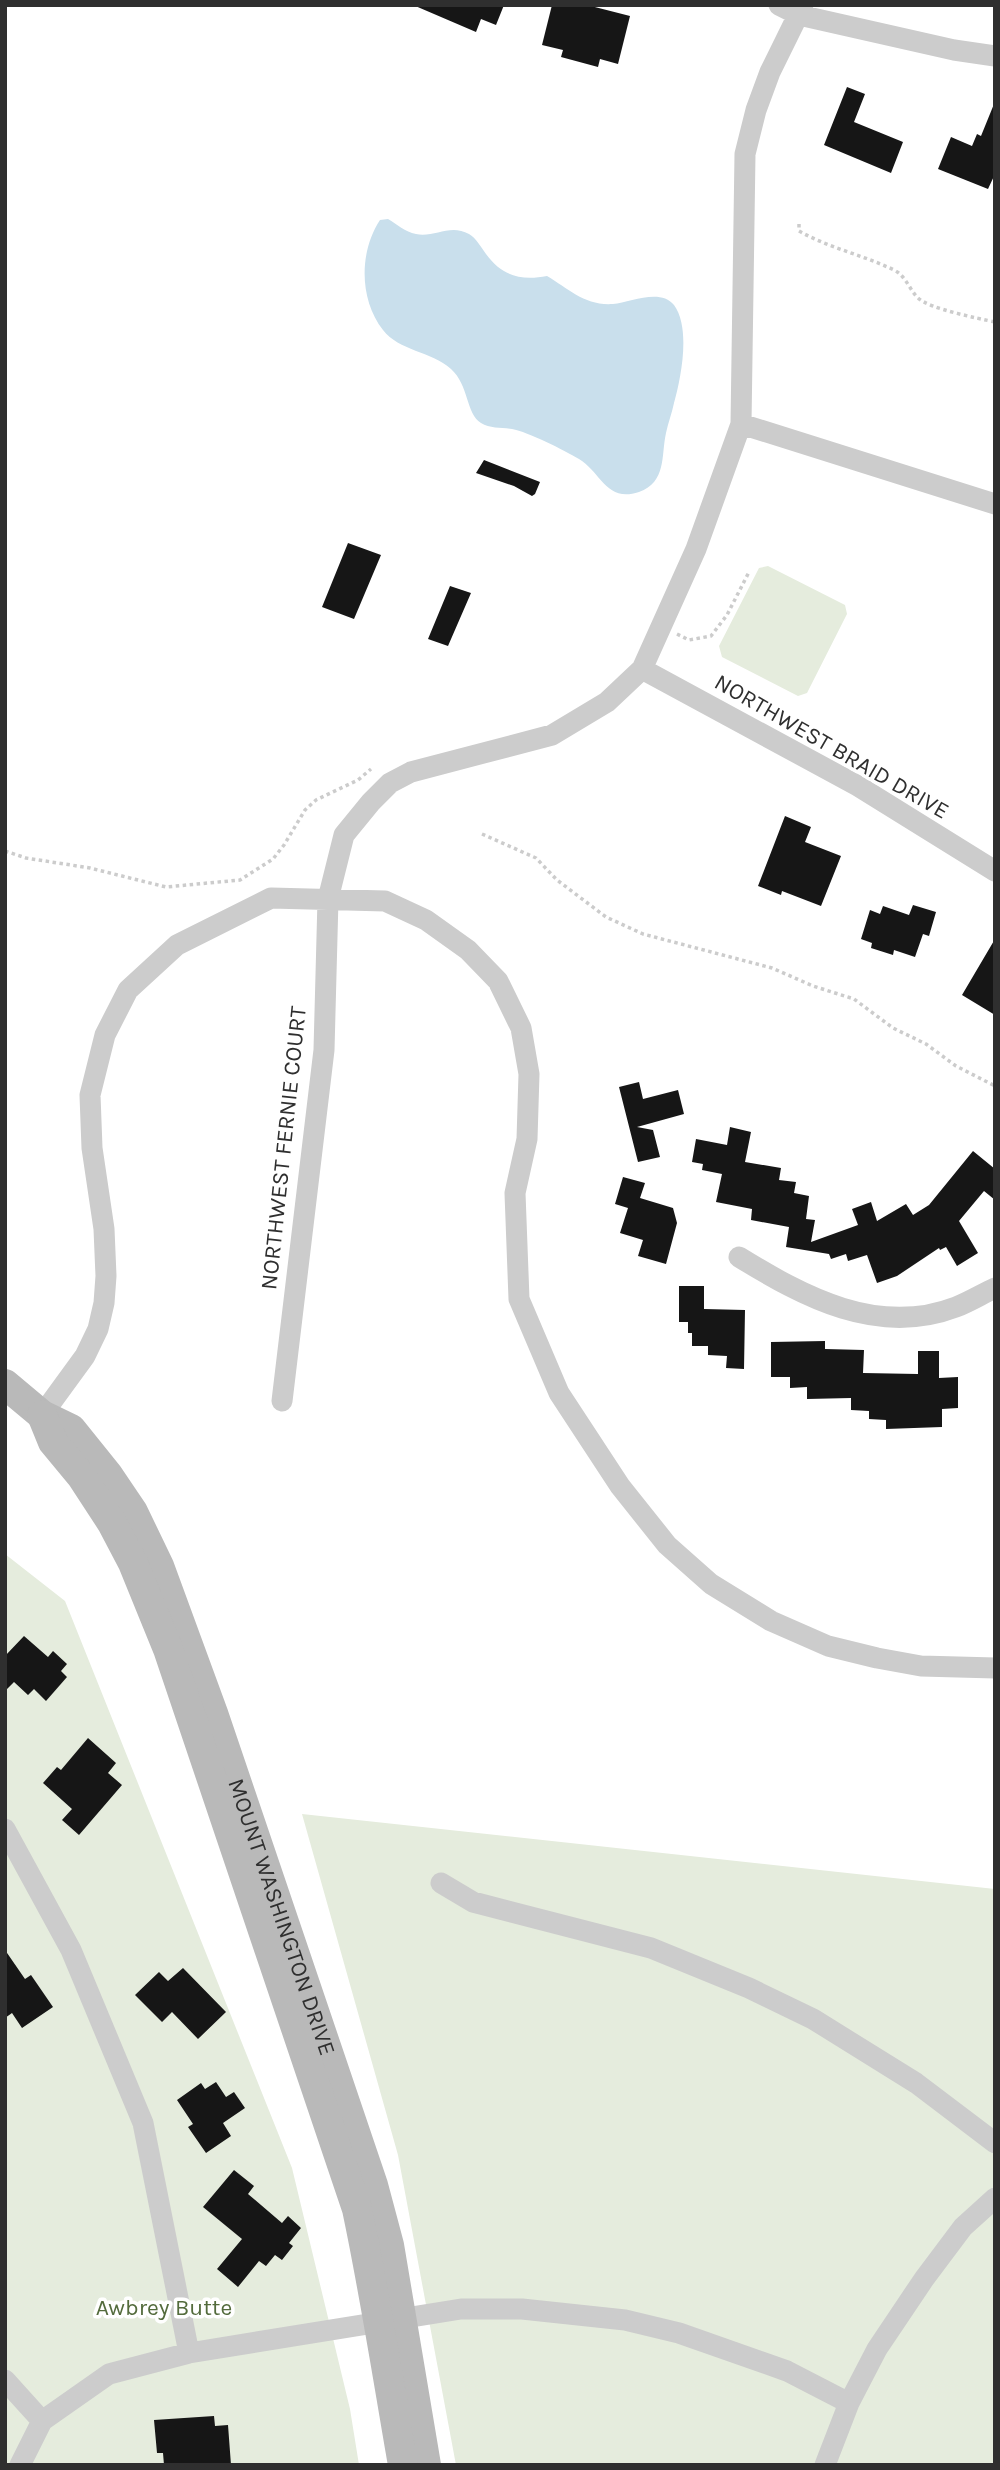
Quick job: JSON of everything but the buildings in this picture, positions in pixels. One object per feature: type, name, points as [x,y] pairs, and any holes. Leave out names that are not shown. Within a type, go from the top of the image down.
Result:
[{"type":"main road","name":"MOUNT WASHINGTON DRIVE","points":[[5,1384],[42,1415],[53,1442],[82,1478],[111,1522],[132,1563],[168,1649],[357,2209],[375,2291],[390,2322],[426,2465]]},
{"type":"main road","name":"MOUNT WASHINGTON DRIVE","points":[[390,2322],[403,2465]]},
{"type":"street","points":[[779,5],[954,50],[995,56]]},
{"type":"street","points":[[642,669],[696,549],[741,424],[745,154],[756,110],[770,72],[801,10]]},
{"type":"street","points":[[741,424],[995,504]]},
{"type":"street","name":"NORTHWEST BRAID DRIVE","points":[[642,669],[858,786],[995,871]]},
{"type":"street","name":"NORTHWEST FERNIE COURT","points":[[282,1401],[324,1050],[328,899],[344,835],[390,783],[411,772],[552,735],[607,702],[642,669]]},
{"type":"street","points":[[42,1415],[85,1356],[97,1329],[104,1303],[104,1229],[92,1148],[90,1095],[105,1035],[128,990],[177,945],[271,898],[385,901],[426,920],[468,950],[498,981],[521,1028],[529,1074],[527,1139],[515,1194],[519,1299],[559,1393],[620,1486],[667,1545],[711,1584],[771,1621],[828,1646],[877,1658],[921,1666],[995,1668]]},
{"type":"street","points":[[739,1257],[804,1295],[864,1315],[919,1316],[955,1307],[995,1288]]},
{"type":"street","points":[[5,1829],[71,1950],[143,2123],[189,2353]]},
{"type":"street","points":[[441,1883],[473,1902],[651,1948],[749,1988],[813,2019],[916,2083],[995,2143]]},
{"type":"street","points":[[825,2465],[849,2403],[877,2349],[963,2227],[995,2198]]},
{"type":"street","points":[[20,2465],[42,2421],[109,2374],[189,2353],[461,2309],[522,2309],[625,2320],[679,2333],[787,2371],[849,2403]]},
{"type":"street","points":[[5,2380],[42,2421]]},
{"type":"path","points":[[799,224],[799,231],[820,242],[897,271],[908,282],[917,298],[929,304],[995,322]]},
{"type":"path","points":[[672,631],[689,640],[711,636],[727,615],[749,572]]},
{"type":"path","points":[[5,851],[26,858],[90,868],[166,887],[240,880],[273,859],[304,810],[316,800],[358,780],[371,769]]},
{"type":"path","points":[[482,834],[536,858],[557,880],[606,917],[643,934],[772,968],[813,986],[854,999],[893,1028],[926,1044],[956,1066],[995,1086]]},
{"type":"green space","points":[[768,566],[845,605],[847,614],[807,693],[798,696],[722,657],[719,646],[759,568]]},
{"type":"green space","name":"Awbrey Butte","points":[[5,1554],[65,1601],[292,2168],[350,2409],[359,2465],[5,2465]]},
{"type":"green space","points":[[302,1814],[995,1889],[995,2465],[456,2465],[398,2155]]},
{"type":"water","points":[[388,219],[416,234],[462,231],[474,238],[492,261],[505,272],[529,278],[547,276],[578,296],[594,302],[613,304],[645,297],[661,297],[674,305],[682,326],[682,367],[661,467],[654,482],[639,492],[619,493],[605,485],[587,465],[564,451],[519,431],[481,423],[476,419],[461,383],[451,369],[390,337],[375,318],[369,304],[365,275],[365,261],[373,233],[380,220]]}]
